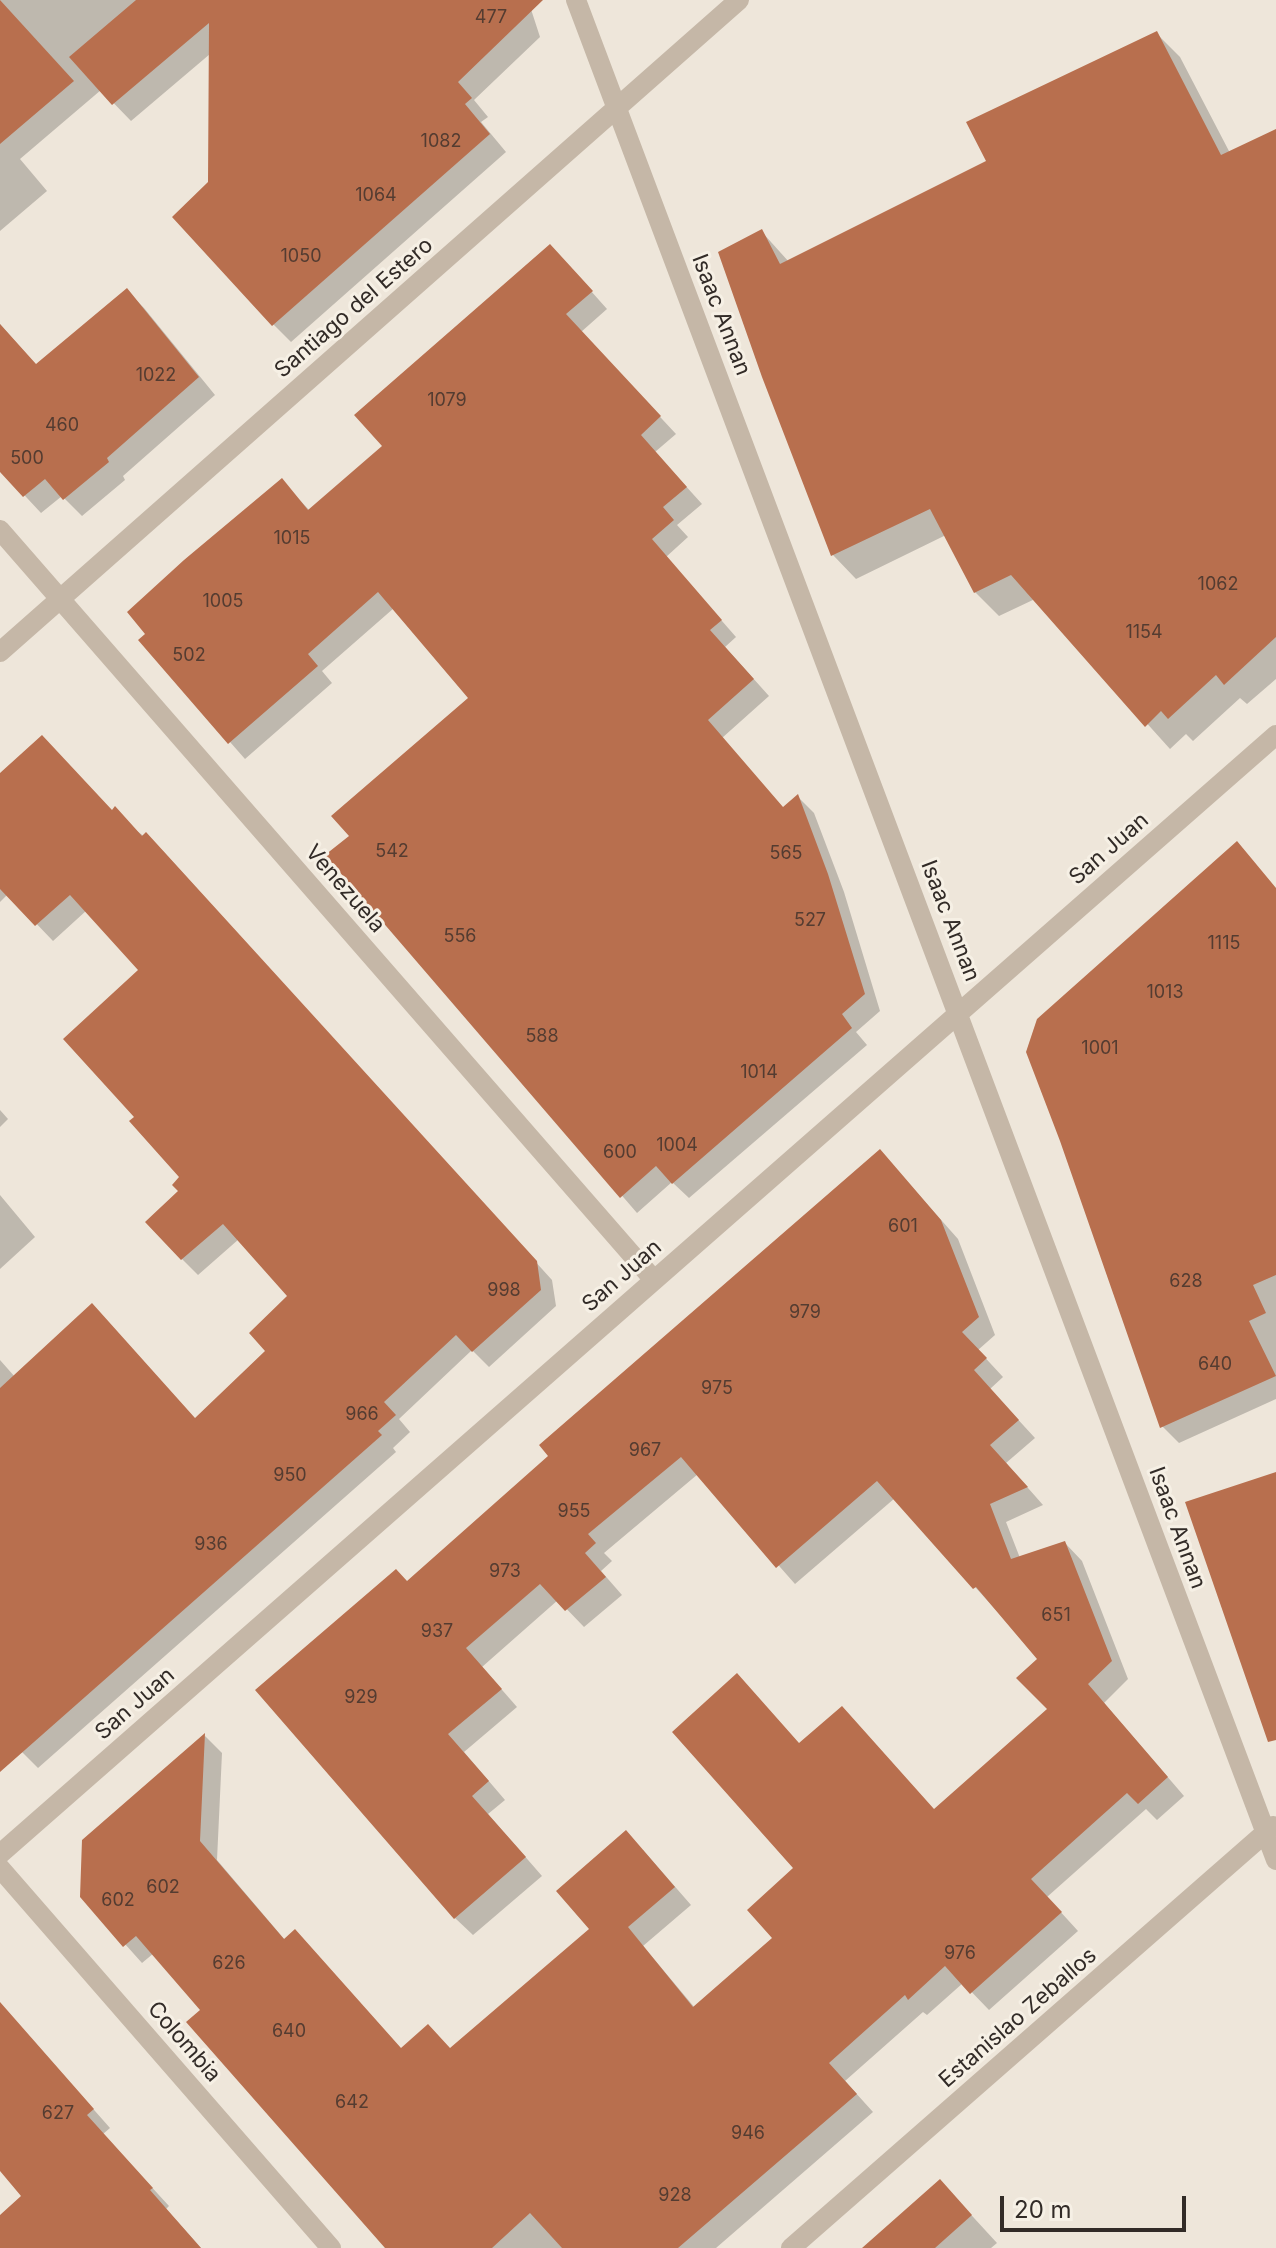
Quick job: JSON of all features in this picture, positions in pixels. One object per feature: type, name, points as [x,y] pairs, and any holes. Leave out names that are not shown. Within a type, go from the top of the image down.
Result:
[{"type":"street","name":"Isaac Annan","points":[[576,0],[1271,1828],[1276,1860]]},
{"type":"street","name":"Santiago del Estero","points":[[0,652],[739,0]]},
{"type":"street","name":"Venezuela","points":[[0,530],[654,1280]]},
{"type":"street","name":"San Juan","points":[[0,1854],[1276,735]]},
{"type":"street","name":"Estanislao Zeballos","points":[[791,2248],[1271,1828]]},
{"type":"street","name":"Colombia","points":[[0,1868],[331,2248]]},
{"type":"building","points":[[0,0],[74,81],[0,144]]},
{"type":"building","points":[[136,0],[543,0],[458,82],[472,98],[465,104],[490,134],[272,326],[172,217],[208,182],[209,23],[112,105],[69,57]]},
{"type":"building","points":[[1157,31],[1221,155],[1276,129],[1276,637],[1224,685],[1216,675],[1168,719],[1161,711],[1145,727],[1011,575],[974,593],[930,509],[831,556],[718,252],[762,229],[780,264],[986,161],[966,122]]},
{"type":"building","points":[[550,244],[593,291],[566,314],[661,416],[641,435],[687,487],[663,507],[674,520],[652,539],[722,620],[710,630],[754,679],[708,720],[783,807],[798,794],[828,874],[865,994],[842,1014],[852,1028],[672,1184],[656,1166],[620,1198],[325,855],[349,836],[331,816],[468,698],[378,592],[308,654],[318,666],[228,744],[138,640],[145,634],[127,612],[282,478],[308,510],[382,446],[354,415]]},
{"type":"building","points":[[127,288],[199,377],[107,458],[109,462],[63,500],[45,479],[23,497],[0,472],[0,324],[36,364]]},
{"type":"building","points":[[42,735],[112,810],[115,806],[142,836],[146,832],[537,1261],[541,1290],[472,1352],[456,1335],[384,1402],[396,1415],[378,1431],[382,1435],[0,1772],[0,1388],[92,1303],[195,1418],[265,1351],[249,1333],[287,1296],[223,1224],[181,1260],[145,1222],[178,1191],[172,1185],[179,1177],[129,1121],[134,1117],[63,1039],[138,970],[70,895],[35,926],[0,889],[0,773]]},
{"type":"building","points":[[1237,841],[1276,888],[1276,1275],[1253,1285],[1266,1313],[1249,1321],[1276,1376],[1160,1428],[1026,1052],[1037,1019]]},
{"type":"building","points":[[880,1149],[941,1220],[979,1317],[962,1332],[987,1358],[974,1370],[1019,1420],[990,1445],[1028,1487],[990,1504],[1011,1559],[1065,1541],[1112,1661],[1088,1684],[1168,1777],[1138,1804],[1127,1793],[1031,1879],[1062,1912],[970,1994],[945,1966],[908,2000],[905,1995],[829,2063],[857,2094],[678,2248],[562,2248],[530,2213],[492,2248],[385,2248],[186,2022],[200,2010],[136,1936],[123,1947],[80,1897],[82,1840],[205,1733],[200,1841],[284,1939],[295,1929],[401,2048],[428,2024],[450,2048],[589,1929],[556,1891],[626,1830],[675,1887],[628,1927],[693,2007],[772,1938],[747,1910],[793,1868],[672,1732],[737,1673],[799,1743],[842,1706],[934,1809],[1047,1709],[1016,1678],[1037,1659],[976,1587],[973,1589],[877,1481],[776,1568],[681,1457],[588,1534],[596,1543],[585,1553],[606,1577],[565,1611],[540,1584],[466,1648],[502,1689],[448,1734],[489,1781],[472,1796],[526,1857],[454,1919],[255,1690],[396,1569],[407,1581],[548,1456],[539,1445]]},
{"type":"building","points":[[1276,1472],[1276,1740],[1268,1742],[1185,1502]]},
{"type":"building","points":[[0,2002],[94,2109],[87,2115],[153,2188],[150,2190],[201,2248],[0,2248],[0,2215],[21,2196],[0,2171]]},
{"type":"building","points":[[940,2179],[972,2215],[935,2248],[862,2248]]}]
